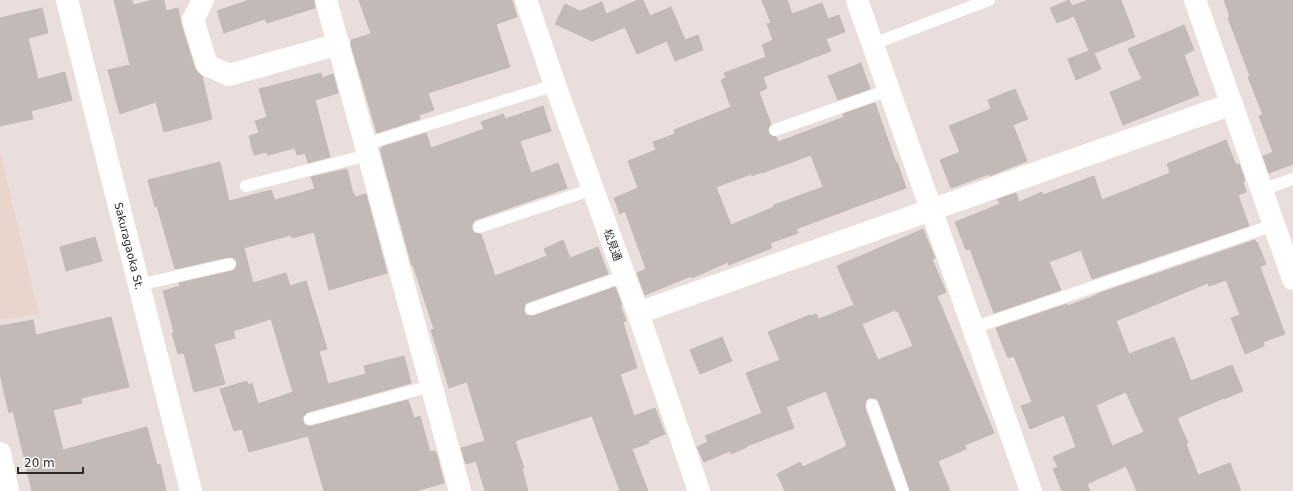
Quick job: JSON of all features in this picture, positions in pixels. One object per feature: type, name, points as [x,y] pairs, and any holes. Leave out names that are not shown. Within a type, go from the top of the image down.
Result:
[{"type":"street","name":"Sakuragaoka St.","points":[[67,0],[191,491]]},
{"type":"street","points":[[203,0],[193,20],[207,65],[229,75],[339,44]]},
{"type":"street","points":[[326,0],[458,491]]},
{"type":"street","name":"松見通","points":[[526,0],[555,85],[625,276],[699,491]]},
{"type":"street","points":[[858,0],[1031,491]]},
{"type":"street","points":[[1195,0],[1293,279]]},
{"type":"street","points":[[638,313],[1232,104]]},
{"type":"lane","points":[[873,44],[989,0]]},
{"type":"lane","points":[[246,186],[367,149],[555,85]]},
{"type":"lane","points":[[775,130],[889,90]]},
{"type":"lane","points":[[1262,190],[1293,178]]},
{"type":"lane","points":[[479,227],[593,189]]},
{"type":"lane","points":[[973,328],[1274,225]]},
{"type":"lane","points":[[138,285],[230,264]]},
{"type":"lane","points":[[531,309],[625,276]]},
{"type":"lane","points":[[310,419],[431,386]]},
{"type":"lane","points":[[872,405],[904,491]]},
{"type":"shaded area","points":[[0,151],[39,314],[0,320]]},
{"type":"building","points":[[114,0],[132,0],[133,5],[153,0],[164,0],[166,11],[178,8],[181,24],[195,69],[202,76],[212,119],[164,132],[156,102],[120,114],[108,70],[130,65]]},
{"type":"building","points":[[249,0],[314,0],[315,8],[267,23],[265,19],[224,33],[217,11]]},
{"type":"building","points":[[359,0],[512,0],[517,17],[496,24],[510,67],[428,93],[434,110],[419,115],[420,119],[377,133],[351,45],[351,40],[371,34]]},
{"type":"building","points":[[638,0],[643,0],[650,16],[671,7],[685,40],[698,35],[703,50],[675,61],[667,41],[637,54],[625,27],[592,41],[555,24],[565,4],[580,11],[602,2],[606,14]]},
{"type":"building","points":[[762,0],[787,0],[792,14],[822,3],[828,19],[839,15],[845,32],[826,39],[831,51],[763,77],[767,88],[759,92],[771,124],[768,129],[770,135],[776,137],[778,142],[844,117],[843,114],[875,103],[906,188],[796,229],[798,233],[770,243],[772,248],[729,265],[728,262],[692,278],[691,276],[645,295],[637,273],[646,269],[625,211],[620,214],[614,198],[638,188],[628,161],[656,150],[653,142],[675,134],[674,130],[731,107],[721,80],[726,78],[724,73],[766,57],[762,45],[773,40],[767,24],[771,23]],"holes":[[[811,155],[823,187],[774,205],[774,207],[731,225],[716,187],[751,174],[752,176],[762,173]]]},
{"type":"building","points":[[1069,0],[1072,6],[1088,0],[1121,0],[1135,37],[1094,53],[1101,69],[1076,80],[1068,59],[1089,51],[1074,16],[1057,23],[1050,8]]},
{"type":"building","points":[[1224,0],[1293,0],[1293,164],[1269,173],[1263,156],[1273,152],[1259,116],[1263,115],[1248,77],[1250,76],[1228,18],[1230,17]]},
{"type":"building","points":[[42,8],[48,33],[28,38],[38,79],[65,72],[72,100],[31,111],[33,119],[0,126],[0,18]]},
{"type":"building","points":[[1184,25],[1194,50],[1184,55],[1199,95],[1123,125],[1110,92],[1142,79],[1128,49]]},
{"type":"building","points":[[861,63],[870,89],[838,100],[828,76]]},
{"type":"building","points":[[321,73],[322,78],[333,74],[338,93],[315,100],[330,157],[308,163],[305,153],[297,155],[295,148],[268,155],[267,152],[254,155],[249,136],[259,133],[255,121],[267,117],[259,89]]},
{"type":"building","points":[[1015,89],[1028,119],[1013,125],[1027,161],[989,176],[989,174],[951,188],[940,160],[960,152],[949,126],[991,109],[988,100]]},
{"type":"building","points":[[543,106],[551,131],[520,141],[531,173],[558,163],[567,188],[475,220],[472,225],[472,229],[474,233],[481,234],[495,276],[547,256],[544,249],[563,240],[570,258],[598,247],[608,274],[529,302],[525,304],[524,311],[526,315],[533,316],[615,287],[622,305],[620,305],[626,321],[623,322],[637,368],[620,374],[634,416],[655,408],[665,434],[648,441],[649,443],[632,449],[648,491],[620,491],[592,416],[515,441],[524,468],[522,468],[528,491],[485,491],[476,461],[466,464],[461,448],[485,441],[467,382],[449,388],[431,330],[434,329],[413,265],[412,266],[380,149],[382,147],[426,133],[431,148],[484,129],[481,122],[503,114],[505,119]]},
{"type":"building","points":[[1226,140],[1236,165],[1239,164],[1245,181],[1243,182],[1246,192],[1238,195],[1249,226],[1092,279],[1081,250],[1049,262],[1061,290],[994,313],[970,249],[966,250],[955,222],[1000,204],[998,199],[1016,193],[1019,202],[1042,192],[1043,195],[1094,176],[1102,200],[1170,173],[1167,164]]},
{"type":"building","points":[[220,162],[229,201],[271,190],[275,200],[315,189],[311,177],[347,169],[355,197],[366,194],[387,273],[329,290],[314,232],[292,238],[291,235],[244,248],[253,283],[286,273],[290,286],[306,281],[327,349],[319,351],[328,384],[366,374],[364,366],[404,356],[411,383],[308,412],[303,417],[304,424],[312,426],[408,400],[414,418],[420,416],[430,452],[435,451],[437,455],[444,483],[416,491],[324,491],[308,436],[249,452],[242,429],[234,431],[220,389],[247,381],[248,385],[252,383],[258,404],[293,392],[271,319],[233,331],[235,338],[214,344],[225,384],[194,392],[184,353],[178,354],[172,333],[174,332],[163,291],[180,286],[179,283],[232,271],[235,269],[237,263],[235,259],[229,257],[175,269],[148,180]]},
{"type":"building","points":[[923,229],[935,258],[932,259],[946,292],[937,296],[994,433],[965,445],[966,449],[938,461],[950,491],[910,491],[879,402],[877,399],[869,398],[866,400],[865,408],[895,491],[785,491],[777,474],[800,462],[803,467],[847,446],[826,391],[786,407],[794,428],[747,446],[731,454],[730,451],[704,462],[697,447],[708,442],[705,436],[762,413],[746,373],[780,360],[768,332],[810,315],[816,314],[819,319],[854,305],[837,266]],"holes":[[[895,310],[896,312],[898,311],[913,346],[878,360],[862,324]]]},
{"type":"building","points":[[95,237],[102,261],[66,271],[60,247]]},
{"type":"building","points":[[1255,240],[1256,243],[1257,242],[1266,264],[1260,267],[1285,334],[1263,342],[1264,346],[1245,354],[1231,318],[1240,315],[1226,280],[1209,286],[1208,283],[1116,321],[1129,354],[1174,337],[1191,381],[1232,365],[1243,391],[1177,418],[1188,443],[1186,444],[1198,475],[1230,463],[1241,491],[1137,491],[1126,466],[1087,484],[1090,491],[1062,491],[1053,469],[1058,467],[1053,457],[1076,447],[1064,415],[1030,429],[1021,406],[1032,402],[1014,356],[1008,358],[996,328],[1067,304],[1068,306],[1097,294]],"holes":[[[1126,392],[1144,432],[1112,446],[1096,405]]]},
{"type":"building","points":[[111,317],[129,387],[81,398],[82,403],[53,410],[63,450],[147,427],[157,465],[160,464],[166,491],[32,491],[13,411],[9,413],[0,374],[0,326],[33,320],[36,335]]},
{"type":"building","points":[[722,337],[732,361],[700,374],[690,350]]}]
